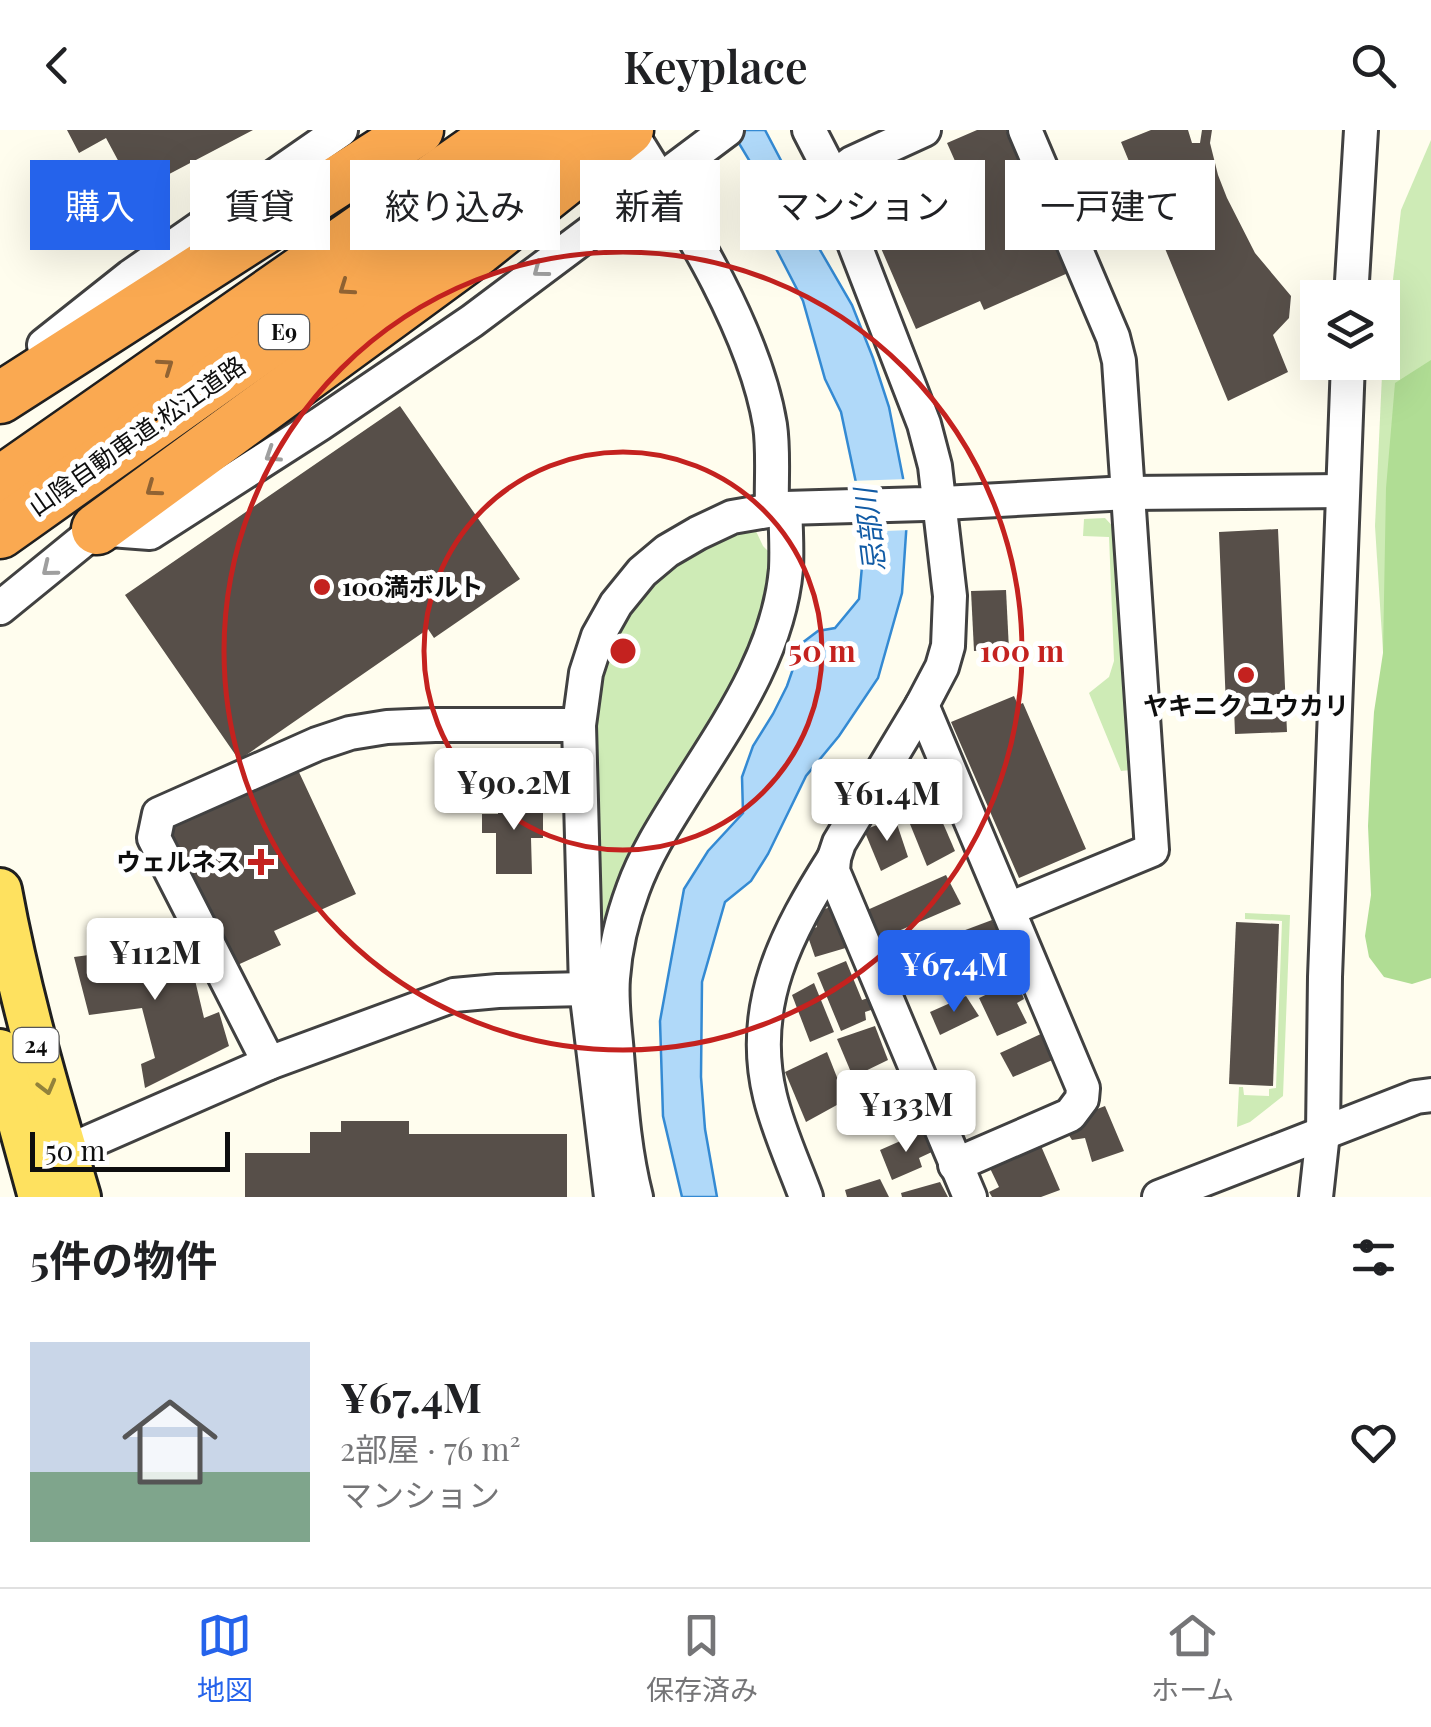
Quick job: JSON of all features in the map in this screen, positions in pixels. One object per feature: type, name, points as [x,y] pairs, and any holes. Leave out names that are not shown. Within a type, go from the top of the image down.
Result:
[{"type":"highway","points":[[0,399],[418,130]]},
{"type":"highway","name":"山陰自動車道;松江道路","points":[[0,482],[504,130]]},
{"type":"highway","name":"山陰自動車道;松江道路","points":[[0,533],[568,130]]},
{"type":"highway","points":[[98,529],[479,249],[626,132]]},
{"type":"main road","name":"24","points":[[0,890],[41,1064],[79,1197]]},
{"type":"main road","name":"24","points":[[0,1051],[8,1117],[30,1194]]},
{"type":"street","points":[[0,399],[40,349],[131,276],[342,130]]},
{"type":"street","points":[[686,160],[727,130]]},
{"type":"street","points":[[809,130],[824,160]]},
{"type":"street","points":[[859,160],[924,130]]},
{"type":"street","points":[[1009,909],[1152,850],[1120,361],[1025,130]]},
{"type":"street","points":[[1352,280],[1361,130]]},
{"type":"street","points":[[626,132],[653,160]]},
{"type":"street","points":[[0,608],[98,529],[150,533],[472,321],[580,240]]},
{"type":"street","points":[[636,1197],[622,1112],[612,979],[622,926],[647,857],[741,702],[768,645],[786,570],[770,428],[753,359],[702,250]]},
{"type":"street","points":[[806,1197],[770,1100],[764,1016],[782,954],[839,844],[922,705],[948,646],[950,596],[932,504],[935,466],[924,424],[857,250]]},
{"type":"street","points":[[1316,1197],[1322,1133],[1347,380]]},
{"type":"street","points":[[612,1197],[586,990],[579,725],[586,673],[598,636],[616,604],[642,572],[698,533],[732,518],[781,508],[1128,493],[1342,491]]},
{"type":"street","points":[[922,705],[1082,1088],[1082,1099],[1070,1114],[956,1164]]},
{"type":"street","points":[[269,1063],[154,838],[159,814],[350,733],[435,725],[579,725]]},
{"type":"street","points":[[834,858],[833,871],[970,1197]]},
{"type":"street","points":[[66,1152],[269,1063],[454,995],[586,990]]},
{"type":"street","points":[[1159,1197],[1416,1097],[1431,1095]]},
{"type":"green space","points":[[1431,140],[1431,845],[1391,778],[1375,526],[1382,380],[1400,380],[1400,280],[1393,280],[1401,210]]},
{"type":"green space","points":[[1431,360],[1431,978],[1412,984],[1384,977],[1369,957],[1365,936],[1371,895],[1368,826],[1374,712],[1383,653],[1386,488],[1395,383]]},
{"type":"green space","points":[[1105,518],[1118,532],[1131,770],[1121,771],[1089,693],[1109,677],[1114,661],[1109,537],[1083,536],[1084,519]]},
{"type":"green space","points":[[755,529],[763,546],[775,558],[767,616],[602,947],[595,720],[610,652],[641,596],[663,574],[690,554]]},
{"type":"green space","points":[[1245,913],[1290,915],[1283,1096],[1250,1122],[1237,1127],[1239,1087],[1243,1087],[1244,1095],[1269,1096],[1269,1089],[1276,1088],[1282,921],[1245,919]]},
{"type":"water","points":[[731,130],[765,130],[781,160],[749,160]]},
{"type":"water","name":"忌部川","points":[[777,250],[820,250],[852,305],[873,358],[889,407],[903,478],[907,519],[902,593],[878,678],[806,776],[751,881],[725,902],[702,982],[701,1077],[717,1197],[682,1197],[663,1116],[660,1021],[684,889],[708,851],[743,813],[742,777],[753,746],[787,686],[802,643],[818,631],[835,628],[859,599],[864,544],[859,497],[841,412],[825,379],[803,301]]},
{"type":"pier","points":[[908,479],[911,530],[858,532],[850,481]]},
{"type":"building","points":[[67,130],[253,130],[170,174],[170,160],[118,160],[106,138],[79,153]]},
{"type":"building","points":[[977,130],[1006,130],[1019,160],[1005,160],[1005,250],[1058,250],[1068,273],[984,310],[980,301],[916,329],[882,250],[985,250],[985,160],[955,160],[947,143]]},
{"type":"building","points":[[1151,130],[1188,130],[1192,143],[1200,143],[1202,130],[1212,130],[1214,160],[1128,160],[1121,142]]},
{"type":"building","points":[[1215,163],[1227,198],[1255,253],[1291,296],[1289,318],[1273,335],[1288,372],[1228,401],[1166,250],[1215,250]]},
{"type":"building","name":"100満ボルト","points":[[400,406],[520,579],[434,638],[428,629],[239,760],[125,595]]},
{"type":"building","points":[[1278,529],[1287,732],[1235,734],[1234,707],[1226,707],[1219,532]]},
{"type":"building","points":[[1006,590],[1009,650],[974,651],[971,591]]},
{"type":"building","points":[[1014,696],[1018,705],[1023,703],[1086,849],[1019,878],[951,722]]},
{"type":"building","name":"ウェルネス","points":[[298,770],[356,894],[274,931],[281,945],[231,968],[167,830]]},
{"type":"building","points":[[498,793],[529,793],[529,812],[543,812],[543,838],[531,838],[532,874],[496,874],[496,833],[482,833],[482,814],[498,814]]},
{"type":"building","points":[[936,807],[955,851],[927,866],[910,824]]},
{"type":"building","points":[[895,818],[908,857],[881,871],[864,830]]},
{"type":"building","points":[[946,875],[961,904],[880,939],[865,911]]},
{"type":"building","points":[[834,906],[849,947],[815,957],[806,931],[817,927],[812,913]]},
{"type":"building","points":[[992,920],[1012,960],[967,978],[952,935]]},
{"type":"building","points":[[1236,922],[1279,924],[1273,1086],[1229,1084]]},
{"type":"building","points":[[186,942],[204,1018],[219,1012],[229,1046],[145,1088],[141,1064],[155,1058],[142,1008],[89,1015],[74,957]]},
{"type":"building","points":[[846,961],[862,1000],[877,995],[880,1007],[865,1012],[866,1020],[841,1031],[817,973]]},
{"type":"building","points":[[1017,980],[1024,999],[1017,1003],[1027,1023],[997,1036],[979,998]]},
{"type":"building","points":[[814,983],[834,1032],[810,1042],[792,995]]},
{"type":"building","points":[[966,996],[979,1016],[940,1035],[930,1012]]},
{"type":"building","points":[[875,1026],[888,1060],[853,1077],[837,1039]]},
{"type":"building","points":[[1043,1033],[1057,1058],[1013,1077],[1000,1053]]},
{"type":"building","points":[[827,1052],[846,1100],[806,1122],[785,1072]]},
{"type":"building","points":[[905,1077],[914,1102],[873,1122],[863,1096]]},
{"type":"building","points":[[1105,1106],[1124,1151],[1092,1162],[1085,1138],[1072,1140],[1061,1123]]},
{"type":"building","points":[[341,1121],[409,1121],[409,1134],[567,1134],[567,1197],[245,1197],[245,1153],[310,1153],[310,1132],[341,1132]]},
{"type":"building","points":[[923,1131],[934,1151],[919,1158],[922,1167],[892,1180],[880,1150]]},
{"type":"building","points":[[1038,1139],[1060,1190],[1041,1197],[992,1197],[989,1192],[999,1187],[986,1160]]},
{"type":"building","points":[[880,1179],[889,1197],[847,1197],[845,1190]]},
{"type":"building","points":[[940,1182],[948,1197],[902,1197],[901,1193]]},
{"type":"place","name":"100満ボルト","points":[[322,587]]},
{"type":"place","name":"ヤキニク ユウカリ","points":[[1246,675]]},
{"type":"place","name":"ウェルネス","points":[[261,862]]}]
